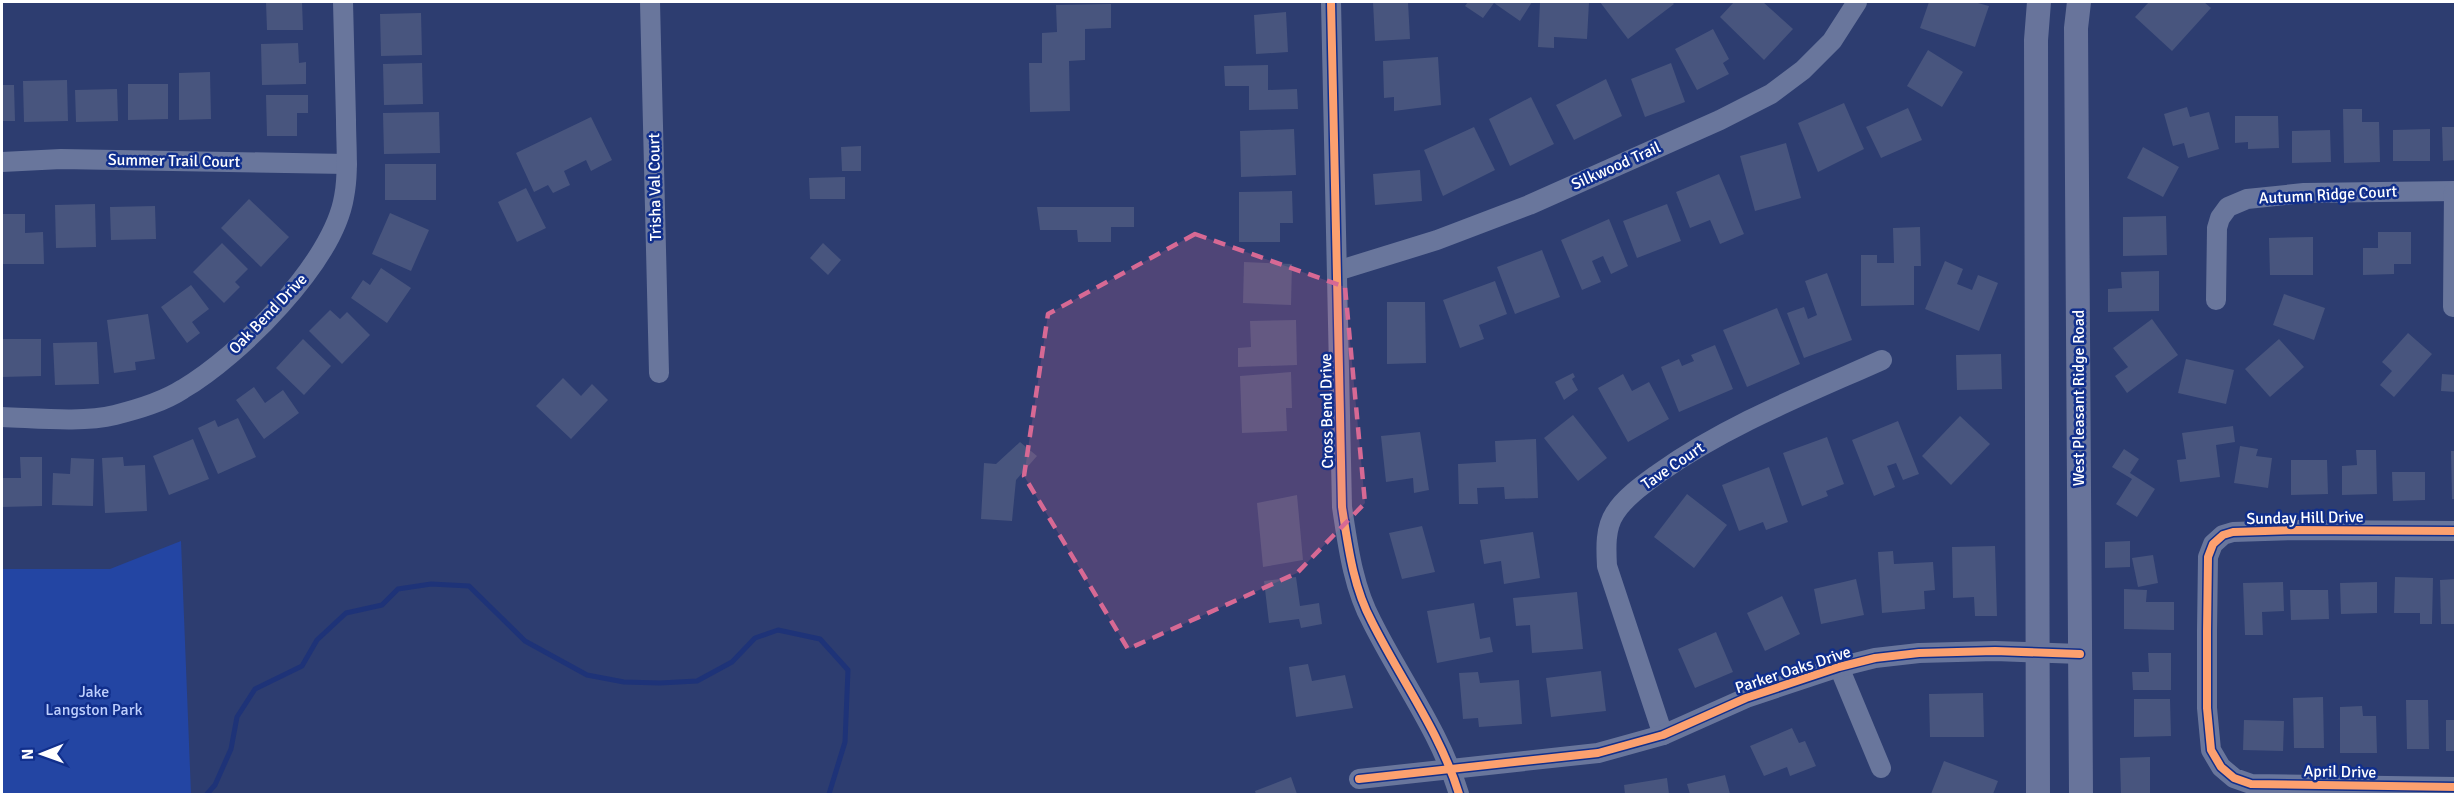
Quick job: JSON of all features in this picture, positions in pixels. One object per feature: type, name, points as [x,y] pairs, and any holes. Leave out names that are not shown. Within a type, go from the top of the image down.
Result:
[{"type":"main road","points":[[2038,795],[2036,40],[2039,2]]},
{"type":"main road","name":"West Pleasant Ridge Road","points":[[2079,2],[2076,28],[2081,795]]},
{"type":"street","name":"Oak Bend Drive","points":[[2,417],[112,416],[158,402],[183,390],[205,375],[275,311],[314,265],[330,235],[344,199],[347,164],[343,2]]},
{"type":"street","name":"Trisha Val Court","points":[[650,2],[658,373]]},
{"type":"street","name":"Cross Bend Drive","points":[[1331,2],[1342,507],[1350,561],[1370,620],[1422,710],[1451,767],[1459,795]]},
{"type":"street","name":"Silkwood Trail","points":[[1337,271],[1437,240],[1529,206],[1720,120],[1771,94],[1803,70],[1832,41],[1857,2]]},
{"type":"street","name":"Summer Trail Court","points":[[2,162],[61,159],[347,164]]},
{"type":"street","name":"Autumn Ridge Court","points":[[2216,300],[2217,228],[2220,218],[2233,202],[2304,193],[2455,191]]},
{"type":"street","points":[[2453,307],[2455,191]]},
{"type":"street","name":"Tave Court","points":[[1664,735],[1607,566],[1605,542],[1615,513],[1640,487],[1678,459],[1762,413],[1882,360]]},
{"type":"street","name":"Sunday Hill Drive","points":[[2227,773],[2211,750],[2207,708],[2208,557],[2213,544],[2223,535],[2233,532],[2456,531]]},
{"type":"street","name":"Parker Oaks Drive","points":[[1359,779],[1451,767],[1598,753],[1664,735],[1746,699],[1839,667],[1875,658],[1919,653],[2080,654]]},
{"type":"street","points":[[1839,667],[1881,768]]},
{"type":"street","name":"April Drive","points":[[2227,773],[2251,784],[2456,787]]},
{"type":"highlighted area","points":[[1195,234],[1345,287],[1365,503],[1297,573],[1128,649],[1024,476],[1048,314]]},
{"type":"green space","name":"Jake Langston Park","points":[[181,541],[191,794],[2,794],[2,569],[110,569]]},
{"type":"building","points":[[266,2],[302,2],[303,30],[267,30]]},
{"type":"building","points":[[1373,2],[1408,2],[1410,39],[1375,41]]},
{"type":"building","points":[[1468,2],[1532,2],[1520,21],[1494,3],[1483,18],[1465,6]]},
{"type":"building","points":[[1540,2],[1589,2],[1587,39],[1554,37],[1554,48],[1538,47]]},
{"type":"building","points":[[1600,2],[1672,2],[1674,4],[1628,39]]},
{"type":"building","points":[[1734,2],[1763,2],[1793,29],[1764,60],[1720,17]]},
{"type":"building","points":[[1929,2],[1974,2],[1989,6],[1975,47],[1920,28]]},
{"type":"building","points":[[2149,2],[2204,2],[2211,8],[2172,51],[2135,17]]},
{"type":"building","points":[[1111,4],[1111,28],[1085,29],[1085,60],[1069,61],[1070,111],[1030,112],[1029,63],[1042,63],[1042,33],[1057,32],[1056,5]]},
{"type":"building","points":[[1286,12],[1288,52],[1256,54],[1254,15]]},
{"type":"building","points":[[421,13],[422,55],[381,56],[380,14]]},
{"type":"building","points":[[1713,29],[1729,59],[1723,63],[1729,74],[1697,90],[1675,49]]},
{"type":"building","points":[[298,43],[299,63],[306,62],[306,84],[262,85],[261,44]]},
{"type":"building","points":[[1928,50],[1963,72],[1942,107],[1907,86]]},
{"type":"building","points":[[1438,57],[1441,105],[1394,111],[1394,97],[1384,98],[1383,61]]},
{"type":"building","points":[[422,63],[423,104],[384,105],[383,64]]},
{"type":"building","points":[[1671,63],[1685,102],[1645,117],[1631,79]]},
{"type":"building","points":[[1268,65],[1268,90],[1297,89],[1298,109],[1249,110],[1249,86],[1225,86],[1224,66]]},
{"type":"building","points":[[210,72],[211,119],[179,120],[179,73]]},
{"type":"building","points":[[1606,79],[1622,116],[1574,140],[1556,105]]},
{"type":"building","points":[[67,80],[68,121],[24,122],[23,81]]},
{"type":"building","points":[[128,84],[168,84],[168,119],[128,120]]},
{"type":"building","points":[[2,85],[14,85],[15,121],[2,121]]},
{"type":"building","points":[[117,89],[118,121],[76,122],[75,90]]},
{"type":"building","points":[[266,95],[308,95],[308,113],[297,113],[297,136],[267,136]]},
{"type":"building","points":[[1531,97],[1554,144],[1510,166],[1489,119]]},
{"type":"building","points":[[1844,103],[1864,149],[1818,172],[1798,123]]},
{"type":"building","points":[[2187,107],[2190,117],[2209,112],[2219,149],[2188,158],[2184,143],[2173,146],[2164,114]]},
{"type":"building","points":[[1908,108],[1922,140],[1881,158],[1866,127]]},
{"type":"building","points":[[2343,109],[2362,109],[2362,122],[2379,122],[2380,162],[2344,163]]},
{"type":"building","points":[[439,112],[440,153],[384,154],[383,113]]},
{"type":"building","points":[[2235,116],[2278,116],[2279,148],[2248,149],[2248,142],[2235,143]]},
{"type":"building","points":[[591,117],[612,160],[591,171],[586,160],[564,171],[570,185],[553,193],[548,185],[534,192],[516,153]]},
{"type":"building","points":[[1474,127],[1495,170],[1443,196],[1424,150]]},
{"type":"building","points":[[2442,127],[2456,127],[2456,160],[2443,161]]},
{"type":"building","points":[[1294,129],[1296,175],[1241,177],[1240,131]]},
{"type":"building","points":[[2430,129],[2430,161],[2393,161],[2393,130]]},
{"type":"building","points":[[2330,130],[2331,162],[2292,163],[2292,131]]},
{"type":"building","points":[[1786,143],[1801,198],[1755,211],[1740,156]]},
{"type":"building","points":[[861,146],[861,171],[842,171],[841,147]]},
{"type":"building","points":[[2143,147],[2179,167],[2163,197],[2127,178]]},
{"type":"building","points":[[385,164],[436,164],[436,200],[385,200]]},
{"type":"building","points":[[1420,170],[1422,201],[1375,205],[1373,174]]},
{"type":"building","points":[[1719,174],[1744,234],[1720,244],[1710,220],[1690,228],[1676,192]]},
{"type":"building","points":[[845,177],[845,199],[810,199],[809,178]]},
{"type":"building","points":[[526,188],[546,228],[517,242],[498,202]]},
{"type":"building","points":[[1292,191],[1293,223],[1280,223],[1280,242],[1239,242],[1239,192]]},
{"type":"building","points":[[249,199],[289,237],[261,267],[221,228]]},
{"type":"building","points":[[95,204],[96,247],[56,248],[55,205]]},
{"type":"building","points":[[1667,204],[1681,241],[1637,258],[1623,221]]},
{"type":"building","points":[[155,206],[156,239],[111,240],[110,207]]},
{"type":"building","points":[[1037,207],[1134,207],[1134,227],[1111,227],[1111,242],[1078,242],[1077,230],[1040,230]]},
{"type":"building","points":[[390,213],[429,230],[411,271],[372,254]]},
{"type":"building","points":[[2,214],[25,214],[25,233],[43,232],[44,264],[2,264]]},
{"type":"building","points":[[2166,216],[2167,255],[2123,256],[2123,217]]},
{"type":"building","points":[[1609,219],[1628,266],[1611,274],[1603,256],[1592,261],[1601,282],[1582,290],[1561,240]]},
{"type":"building","points":[[1920,227],[1921,266],[1914,266],[1914,305],[1861,306],[1861,255],[1877,255],[1877,263],[1894,263],[1893,228]]},
{"type":"building","points":[[2378,232],[2411,232],[2411,264],[2394,264],[2394,274],[2363,275],[2363,248],[2378,248]]},
{"type":"building","points":[[2313,237],[2313,275],[2270,275],[2269,238]]},
{"type":"building","points":[[222,243],[248,269],[235,282],[240,287],[224,303],[193,272]]},
{"type":"building","points":[[823,243],[841,260],[828,275],[810,258]]},
{"type":"building","points":[[1542,250],[1560,297],[1515,314],[1497,267]]},
{"type":"building","points":[[1945,261],[1963,269],[1957,284],[1972,290],[1978,275],[1998,283],[1979,331],[1925,309]]},
{"type":"building","points":[[1244,262],[1292,264],[1291,305],[1243,303]]},
{"type":"building","points":[[381,268],[411,288],[387,323],[351,298],[363,280],[370,285]]},
{"type":"building","points":[[2159,271],[2159,311],[2108,312],[2108,289],[2122,288],[2121,272]]},
{"type":"building","points":[[1827,273],[1852,340],[1804,358],[1787,313],[1804,307],[1808,319],[1817,315],[1805,281]]},
{"type":"building","points":[[1495,281],[1507,314],[1479,325],[1484,339],[1460,348],[1443,300]]},
{"type":"building","points":[[191,285],[209,309],[192,322],[200,333],[187,343],[161,307]]},
{"type":"building","points":[[2284,294],[2325,308],[2314,340],[2273,325]]},
{"type":"building","points":[[1387,302],[1425,302],[1426,363],[1387,364]]},
{"type":"building","points":[[1777,308],[1800,364],[1747,387],[1723,330]]},
{"type":"building","points":[[330,310],[340,319],[347,312],[370,335],[342,364],[309,331]]},
{"type":"building","points":[[148,314],[155,359],[135,362],[136,370],[114,373],[107,320]]},
{"type":"building","points":[[2152,319],[2178,355],[2127,393],[2115,376],[2128,367],[2113,348]]},
{"type":"building","points":[[1296,320],[1297,365],[1238,367],[1238,348],[1251,347],[1250,321]]},
{"type":"building","points":[[2408,333],[2432,354],[2394,397],[2380,385],[2392,371],[2382,362]]},
{"type":"building","points":[[2,339],[41,339],[41,376],[2,377]]},
{"type":"building","points":[[303,339],[331,366],[304,395],[276,368]]},
{"type":"building","points":[[2279,339],[2304,367],[2270,397],[2245,369]]},
{"type":"building","points":[[97,342],[99,384],[55,385],[53,343]]},
{"type":"building","points":[[1715,345],[1733,389],[1679,412],[1661,367],[1679,359],[1682,366],[1694,361],[1691,355]]},
{"type":"building","points":[[2001,354],[2002,389],[1957,390],[1956,355]]},
{"type":"building","points":[[2186,359],[2234,370],[2226,404],[2178,393]]},
{"type":"building","points":[[1291,372],[1292,408],[1286,408],[1287,431],[1242,433],[1240,376]]},
{"type":"building","points":[[1573,373],[1575,377],[1572,379],[1578,390],[1564,400],[1555,382]]},
{"type":"building","points":[[1623,374],[1632,391],[1649,382],[1669,419],[1628,442],[1598,388]]},
{"type":"building","points":[[2442,374],[2456,375],[2456,392],[2441,391]]},
{"type":"building","points":[[563,378],[581,396],[592,384],[608,400],[571,439],[536,406]]},
{"type":"building","points":[[254,387],[265,403],[283,390],[299,413],[264,439],[236,400]]},
{"type":"building","points":[[1573,415],[1607,458],[1578,481],[1544,438]]},
{"type":"building","points":[[1960,416],[1990,444],[1951,485],[1922,456]]},
{"type":"building","points":[[238,418],[256,457],[218,474],[198,428],[215,420],[218,427]]},
{"type":"building","points":[[1898,421],[1919,474],[1903,480],[1896,463],[1887,466],[1895,487],[1874,496],[1852,440]]},
{"type":"building","points":[[2233,426],[2235,442],[2216,445],[2220,477],[2180,482],[2177,460],[2186,459],[2182,433]]},
{"type":"building","points":[[1420,432],[1429,490],[1414,493],[1413,478],[1386,482],[1381,436]]},
{"type":"building","points":[[1827,437],[1844,484],[1826,491],[1828,496],[1802,506],[1783,453]]},
{"type":"building","points":[[193,439],[209,479],[169,495],[153,456]]},
{"type":"building","points":[[1536,439],[1538,498],[1505,499],[1504,487],[1477,488],[1478,504],[1459,504],[1458,464],[1496,462],[1495,441]]},
{"type":"building","points":[[1020,442],[1037,456],[1016,480],[1012,521],[981,519],[984,463],[996,464]]},
{"type":"building","points":[[2240,446],[2258,449],[2256,456],[2272,458],[2268,488],[2234,483]]},
{"type":"building","points":[[2124,449],[2139,459],[2130,473],[2155,489],[2137,517],[2116,504],[2132,479],[2112,467]]},
{"type":"building","points":[[2356,450],[2376,450],[2377,494],[2342,495],[2342,466],[2357,465]]},
{"type":"building","points":[[2451,451],[2456,451],[2456,499],[2452,499]]},
{"type":"building","points":[[20,457],[42,457],[42,506],[2,507],[2,478],[21,478]]},
{"type":"building","points":[[123,457],[124,466],[145,465],[147,511],[105,513],[102,458]]},
{"type":"building","points":[[71,458],[94,459],[93,506],[52,505],[53,473],[70,474]]},
{"type":"building","points":[[2291,460],[2327,460],[2328,494],[2291,495]]},
{"type":"building","points":[[1769,467],[1788,522],[1766,530],[1763,522],[1739,531],[1722,485]]},
{"type":"building","points":[[2392,472],[2425,472],[2425,500],[2393,501]]},
{"type":"building","points":[[1687,494],[1727,525],[1694,568],[1654,537]]},
{"type":"building","points":[[1297,495],[1303,560],[1263,567],[1257,503]]},
{"type":"building","points":[[1422,526],[1435,572],[1402,579],[1389,533]]},
{"type":"building","points":[[1533,532],[1540,578],[1504,584],[1501,561],[1484,564],[1480,540]]},
{"type":"building","points":[[2130,541],[2130,567],[2105,568],[2105,542]]},
{"type":"building","points":[[1995,546],[1997,616],[1975,616],[1974,597],[1953,598],[1952,547]]},
{"type":"building","points":[[1893,551],[1894,564],[1933,562],[1935,590],[1924,591],[1925,609],[1882,613],[1878,552]]},
{"type":"building","points":[[2153,555],[2158,583],[2138,587],[2132,558]]},
{"type":"building","points":[[1296,577],[1300,606],[1319,603],[1322,624],[1301,628],[1299,619],[1269,623],[1264,581]]},
{"type":"building","points":[[2395,577],[2433,578],[2432,624],[2420,624],[2420,613],[2394,613]]},
{"type":"building","points":[[1856,579],[1864,615],[1821,624],[1814,589]]},
{"type":"building","points":[[2456,579],[2456,624],[2441,624],[2440,580]]},
{"type":"building","points":[[2283,582],[2284,611],[2262,612],[2263,635],[2245,635],[2243,583]]},
{"type":"building","points":[[2377,582],[2377,613],[2341,614],[2340,583]]},
{"type":"building","points":[[2124,589],[2147,590],[2146,602],[2174,602],[2174,630],[2124,629]]},
{"type":"building","points":[[2290,590],[2328,590],[2329,619],[2291,620]]},
{"type":"building","points":[[1577,592],[1583,649],[1532,653],[1530,625],[1516,626],[1513,598]]},
{"type":"building","points":[[1782,596],[1800,634],[1765,651],[1747,613]]},
{"type":"building","points":[[1474,603],[1480,639],[1490,637],[1493,652],[1437,663],[1427,611]]},
{"type":"building","points":[[1716,632],[1733,672],[1695,688],[1678,649]]},
{"type":"building","points":[[2148,653],[2171,653],[2171,690],[2133,690],[2132,672],[2149,672]]},
{"type":"building","points":[[1308,664],[1312,681],[1345,675],[1353,708],[1296,717],[1289,667]]},
{"type":"building","points":[[1601,671],[1606,711],[1551,717],[1546,678]]},
{"type":"building","points":[[1478,672],[1480,683],[1519,680],[1522,724],[1479,727],[1478,718],[1463,719],[1459,673]]},
{"type":"building","points":[[1983,693],[1984,737],[1930,737],[1929,694]]},
{"type":"building","points":[[2323,697],[2324,748],[2294,748],[2293,698]]},
{"type":"building","points":[[2134,699],[2170,699],[2171,736],[2134,737]]},
{"type":"building","points":[[2406,700],[2428,700],[2429,749],[2407,749]]},
{"type":"building","points":[[2362,706],[2363,716],[2376,716],[2377,753],[2340,753],[2340,707]]},
{"type":"building","points":[[2244,720],[2284,721],[2283,751],[2243,750]]},
{"type":"building","points":[[2446,720],[2456,720],[2456,751],[2446,751]]},
{"type":"building","points":[[1792,728],[1799,743],[1805,741],[1816,766],[1790,776],[1787,767],[1764,776],[1750,746]]},
{"type":"building","points":[[2150,757],[2150,794],[2121,794],[2120,758]]},
{"type":"building","points":[[1944,761],[1998,781],[1993,794],[1931,794]]},
{"type":"building","points":[[1725,775],[1730,794],[1690,794],[1687,784]]},
{"type":"building","points":[[1291,777],[1297,794],[1256,794],[1255,791]]},
{"type":"building","points":[[1667,778],[1669,794],[1625,794],[1624,785]]},
{"type":"waterway","points":[[207,794],[215,785],[231,749],[237,717],[255,689],[302,666],[317,640],[346,613],[382,605],[398,589],[431,584],[469,586],[525,641],[587,675],[624,682],[697,681],[732,662],[755,638],[778,630],[820,639],[848,670],[845,742],[829,794]]},
{"type":"cycle path","points":[[1331,2],[1342,507],[1352,566],[1360,595],[1383,644],[1431,728],[1459,794]]},
{"type":"cycle path","points":[[2456,531],[2293,530],[2233,532],[2223,535],[2213,544],[2208,557],[2207,631],[2207,708],[2211,750],[2221,767],[2234,778],[2251,784],[2456,787]]},
{"type":"cycle path","points":[[1359,779],[1598,753],[1663,735],[1746,698],[1839,667],[1875,658],[1919,653],[1995,651],[2080,654]]}]
